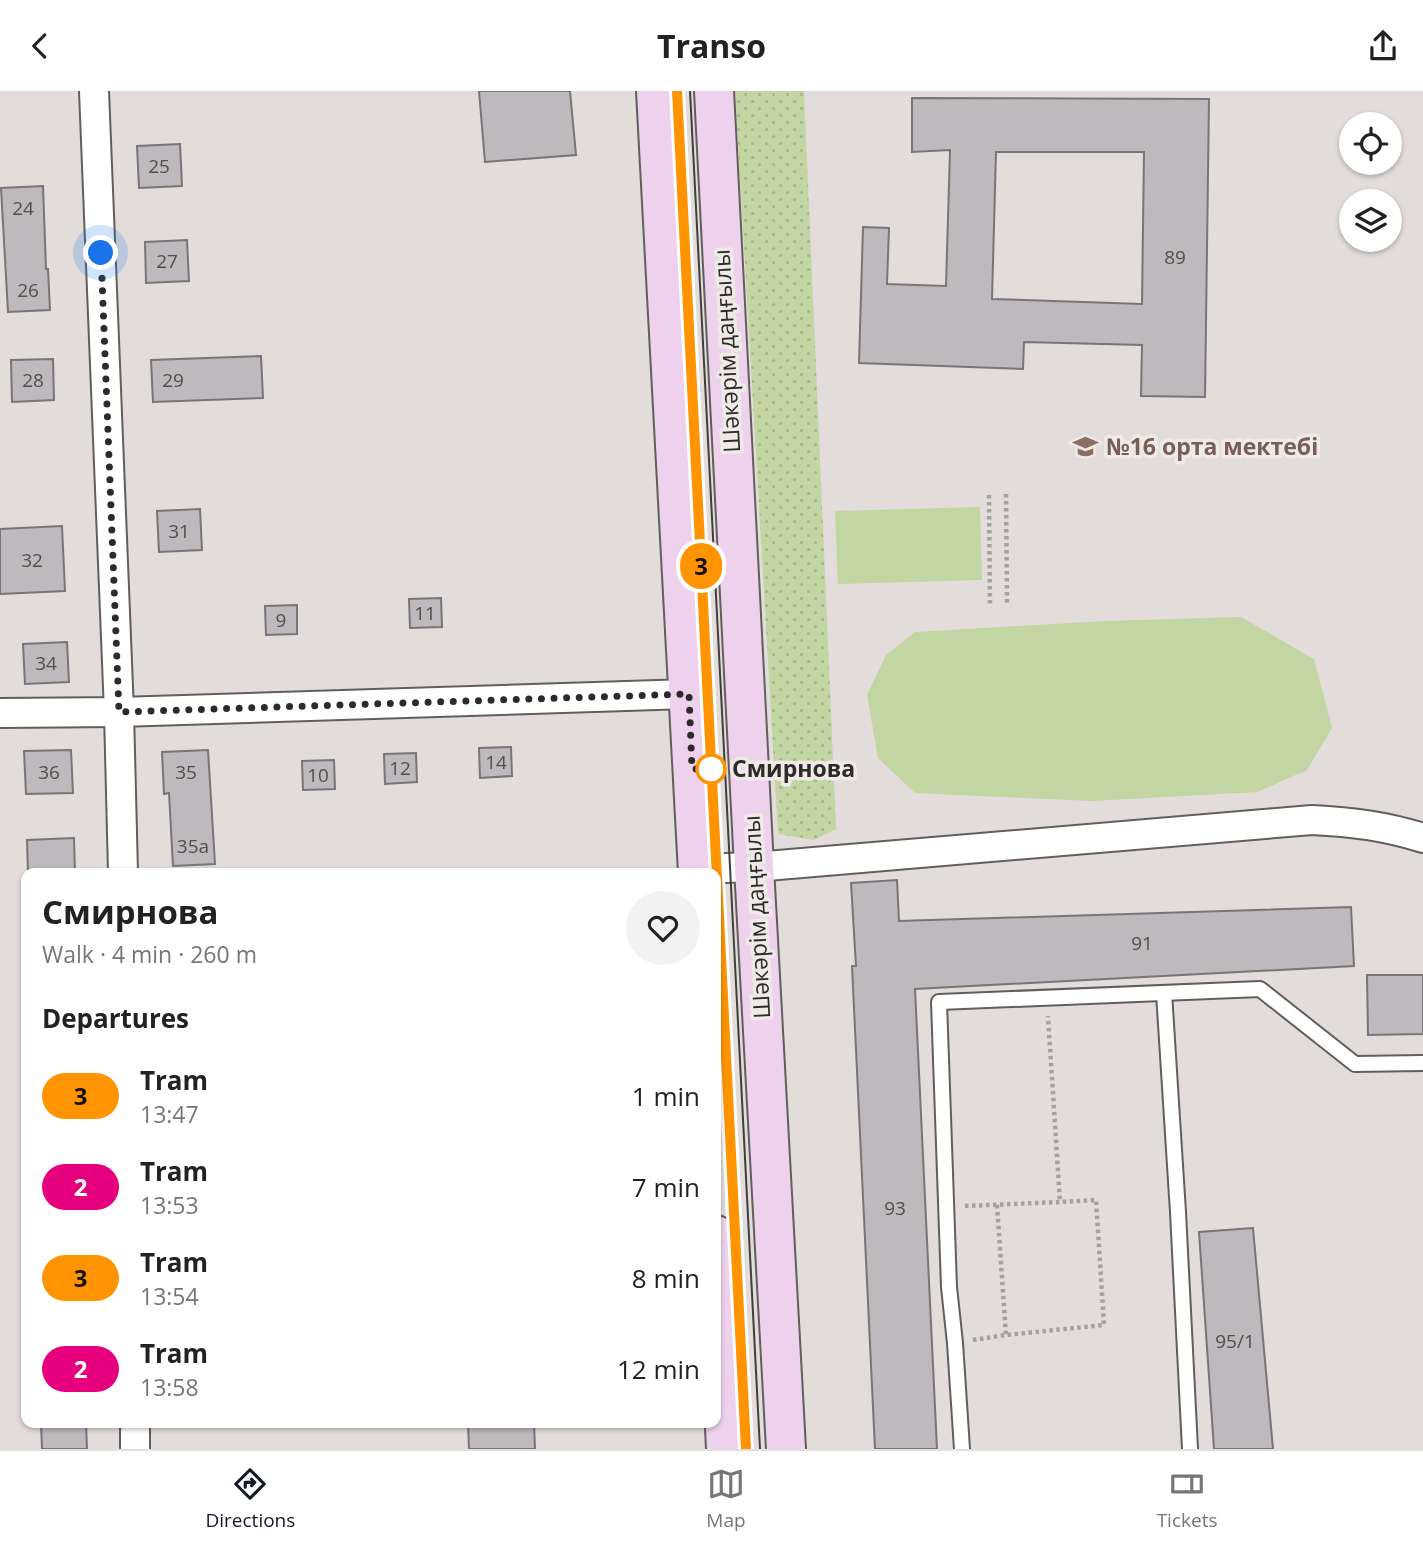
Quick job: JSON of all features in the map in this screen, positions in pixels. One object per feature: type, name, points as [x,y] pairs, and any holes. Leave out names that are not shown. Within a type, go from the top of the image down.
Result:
[{"type":"main road","points":[[656,91],[697,868]]},
{"type":"main road","name":"Шәкәрім даңғылы","points":[[714,91],[786,1449]]},
{"type":"main road","points":[[689,694],[746,693]]},
{"type":"main road","points":[[721,1342],[726,1449]]},
{"type":"street","points":[[94,91],[123,868]]},
{"type":"street","points":[[0,713],[119,712],[689,694]]},
{"type":"street","points":[[721,869],[1312,820],[1354,822],[1395,829],[1423,838]]},
{"type":"street","points":[[135,1428],[135,1449]]},
{"type":"lane","points":[[962,1449],[949,1287],[939,1002],[1260,989],[1355,1064],[1423,1063]]},
{"type":"lane","points":[[1164,993],[1190,1449]]},
{"type":"path","points":[[1006,494],[1007,605]]},
{"type":"path","points":[[989,495],[990,606]]},
{"type":"path","points":[[1046,998],[1060,1202]]},
{"type":"path","points":[[946,1207],[1096,1200],[1104,1325],[955,1343]]},
{"type":"path","points":[[997,1205],[1006,1335]]},
{"type":"green space","points":[[735,91],[804,91],[836,829],[814,840],[778,834]]},
{"type":"green space","points":[[980,507],[982,580],[838,584],[835,511]]},
{"type":"green space","points":[[1241,617],[1314,659],[1332,728],[1307,770],[1257,792],[1092,801],[915,793],[878,758],[867,695],[886,655],[915,632],[1106,621]]},
{"type":"building","points":[[479,91],[570,91],[576,155],[485,162]]},
{"type":"building","name":"№16 орта мектебі","points":[[912,98],[1209,99],[1205,397],[1141,396],[1142,345],[1024,342],[1023,369],[859,363],[863,227],[889,228],[887,284],[946,286],[950,150],[912,152]],"holes":[[[996,152],[1144,152],[1142,304],[992,299]]]},
{"type":"building","points":[[180,144],[182,186],[139,188],[137,146]]},
{"type":"building","points":[[43,186],[50,310],[8,312],[1,188]]},
{"type":"building","points":[[187,240],[189,281],[146,283],[145,242]]},
{"type":"building","points":[[261,356],[263,398],[153,402],[151,360]]},
{"type":"building","points":[[53,359],[54,400],[12,402],[11,360]]},
{"type":"building","points":[[200,509],[202,550],[159,552],[157,511]]},
{"type":"building","points":[[62,526],[65,591],[0,594],[0,529]]},
{"type":"building","points":[[441,598],[442,627],[410,628],[409,599]]},
{"type":"building","points":[[297,605],[297,634],[266,635],[265,606]]},
{"type":"building","points":[[67,642],[69,682],[25,684],[23,644]]},
{"type":"building","points":[[511,747],[512,776],[480,778],[479,748]]},
{"type":"building","points":[[71,750],[73,793],[26,794],[24,751]]},
{"type":"building","points":[[208,750],[215,864],[173,866],[169,793],[164,794],[162,752]]},
{"type":"building","points":[[416,753],[417,782],[385,784],[384,754]]},
{"type":"building","points":[[334,760],[335,789],[303,790],[302,761]]},
{"type":"building","points":[[74,838],[75,868],[28,868],[27,840]]},
{"type":"building","points":[[897,880],[899,921],[1351,907],[1354,966],[915,989],[937,1449],[875,1449],[852,966],[856,966],[851,883]]},
{"type":"building","points":[[1367,975],[1423,975],[1423,1034],[1368,1035]]},
{"type":"building","points":[[1253,1228],[1273,1449],[1214,1449],[1199,1232]]},
{"type":"building","points":[[41,1428],[86,1428],[87,1449],[42,1449]]},
{"type":"building","points":[[468,1428],[534,1428],[535,1449],[469,1449]]},
{"type":"tram line","points":[[677,91],[716,868]]},
{"type":"tram line","name":"3","points":[[677,91],[716,868]]},
{"type":"tram line","points":[[690,91],[760,1449]]},
{"type":"tram line","points":[[721,957],[746,1449]]},
{"type":"tram line","name":"3","points":[[721,957],[746,1449]]},
{"type":"place","name":"№16 орта мектебі","points":[[1086,447]]},
{"type":"place","name":"Смирнова","points":[[711,769]]},
{"type":"route","points":[[101,253],[119,712],[689,694],[692,769],[711,769]]}]
